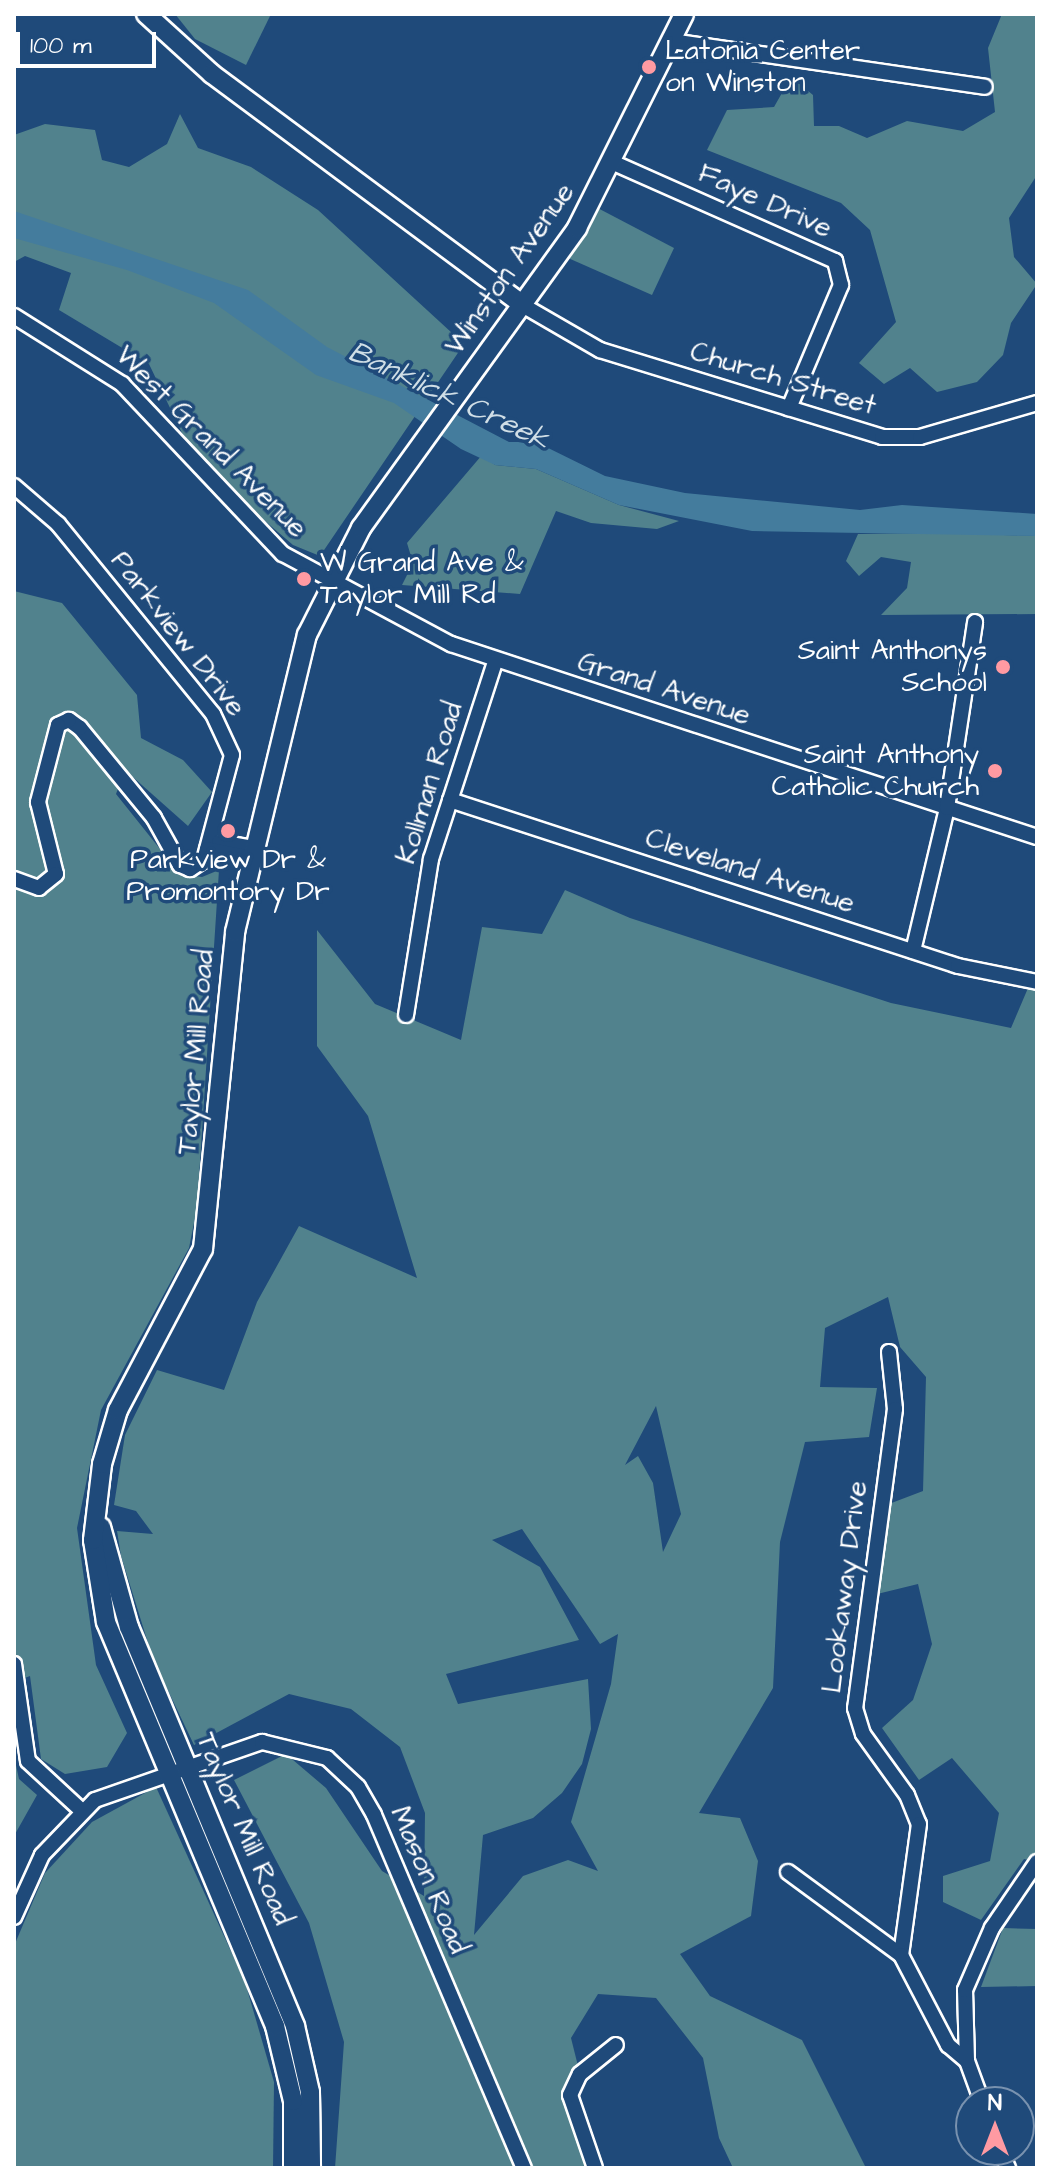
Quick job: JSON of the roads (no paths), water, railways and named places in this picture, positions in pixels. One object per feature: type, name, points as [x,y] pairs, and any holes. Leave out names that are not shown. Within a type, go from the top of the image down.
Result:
[{"type":"main road","points":[[146,14],[212,74],[524,306]]},
{"type":"main road","name":"Winston Avenue","points":[[331,581],[407,463],[524,306],[614,163],[684,14]]},
{"type":"main road","name":"Taylor Mill Road","points":[[311,2168],[310,2092],[295,2026],[178,1769],[106,1622],[95,1574],[98,1517],[110,1432],[203,1249],[227,982],[294,674],[331,581]]},
{"type":"main road","name":"Taylor Mill Road","points":[[178,1769],[275,2026],[293,2101],[293,2168]]},
{"type":"street","points":[[671,41],[985,87]]},
{"type":"street","name":"Faye Drive","points":[[614,163],[835,261],[842,271],[789,408]]},
{"type":"street","name":"Church Street","points":[[524,306],[600,350],[789,408],[907,439],[1037,403]]},
{"type":"street","name":"West Grand Avenue","points":[[14,316],[122,384],[266,541],[331,581]]},
{"type":"street","name":"Parkview Drive","points":[[14,486],[58,524],[225,733],[231,770],[208,845]]},
{"type":"street","name":"Grand Avenue","points":[[331,581],[495,662],[1037,837]]},
{"type":"street","points":[[913,951],[947,808],[975,622]]},
{"type":"street","name":"Kollman Road","points":[[406,1015],[431,859],[495,662]]},
{"type":"street","points":[[14,879],[39,888],[56,874],[38,802],[53,730],[69,720],[154,818],[180,865],[196,868],[208,845],[253,853]]},
{"type":"street","name":"Cleveland Avenue","points":[[450,800],[913,951],[1037,982]]},
{"type":"street","name":"Lookaway Drive","points":[[889,1352],[895,1409],[855,1708],[863,1734],[907,1795],[919,1824],[901,1955]]},
{"type":"street","points":[[14,1664],[28,1761],[81,1810],[42,1855],[14,1917]]},
{"type":"street","name":"Mason Road","points":[[81,1810],[235,1748],[284,1743],[327,1758],[358,1787],[524,2168]]},
{"type":"street","points":[[976,2086],[967,2061],[964,1999],[970,1974],[992,1928],[1037,1862]]},
{"type":"street","points":[[788,1872],[901,1955],[948,2045],[967,2061]]},
{"type":"street","points":[[595,2168],[570,2095],[580,2074],[616,2045]]},
{"type":"water","points":[[14,211],[248,290],[327,347],[509,442],[536,442],[605,476],[685,493],[860,510],[902,505],[1037,514],[1037,536],[752,531],[619,505],[536,469],[495,465],[461,449],[394,403],[316,375],[214,303],[127,270],[14,238]]},
{"type":"place","name":"Latonia Center on Winston","points":[[649,67]]},
{"type":"place","name":"W Grand Ave & Taylor Mill Rd","points":[[304,579]]},
{"type":"place","name":"Saint Anthonys School","points":[[1003,667]]},
{"type":"place","name":"Saint Anthony Catholic Church","points":[[995,771]]},
{"type":"place","name":"Parkview Dr & Promontory Dr","points":[[228,831]]},
{"type":"water label","name":"Banklick Creek","points":[[449,396]]}]
